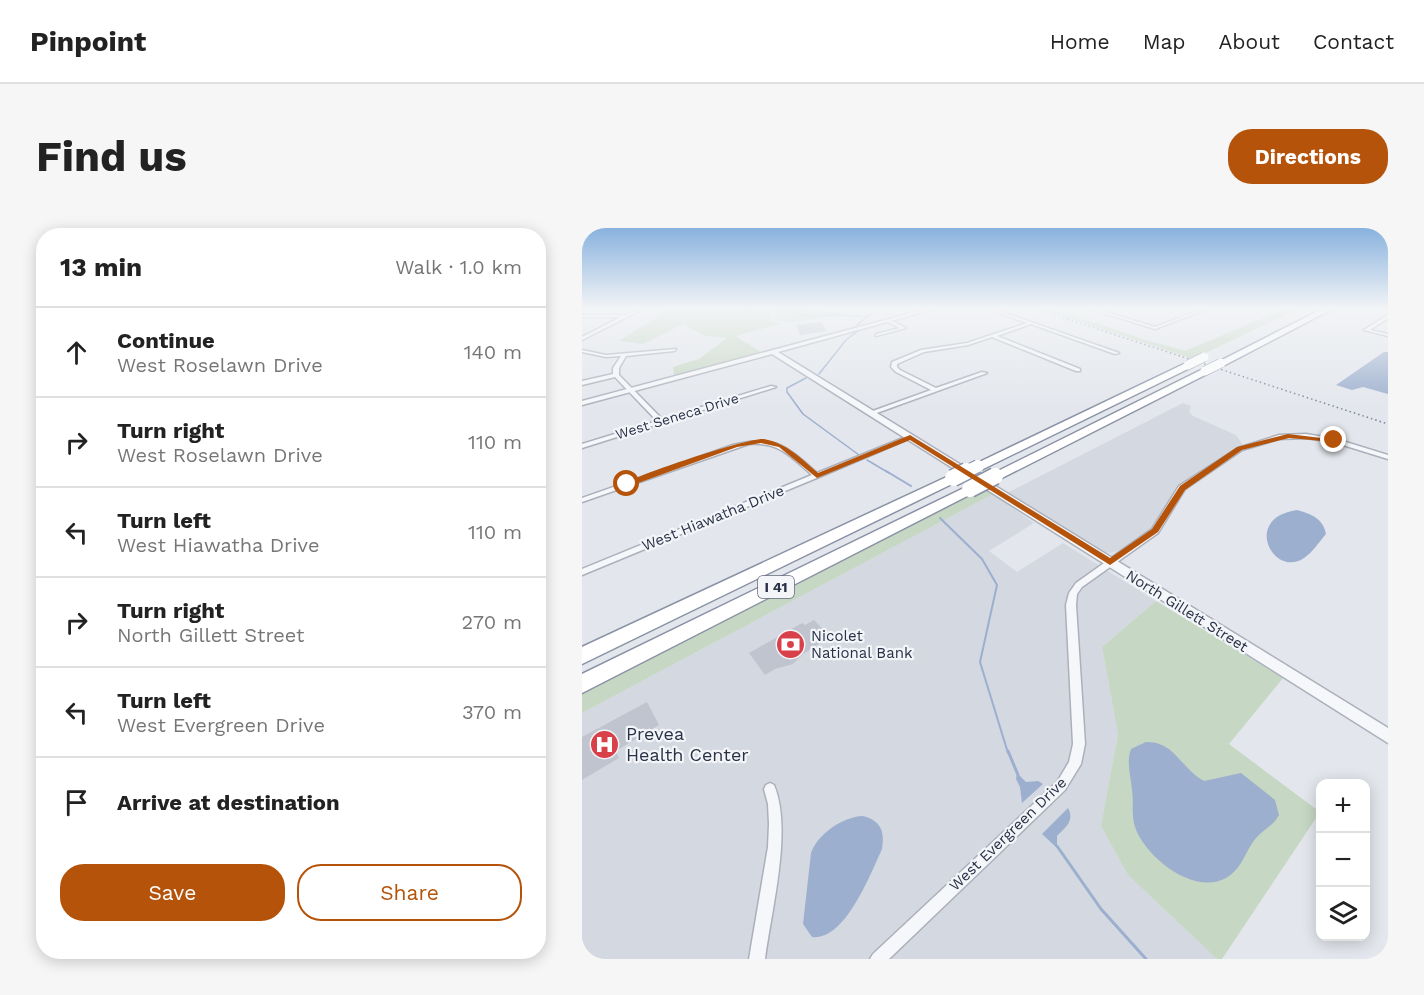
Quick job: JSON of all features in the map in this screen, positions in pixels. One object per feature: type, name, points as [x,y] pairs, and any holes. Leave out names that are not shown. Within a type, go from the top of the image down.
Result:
[{"type":"highway","name":"I 41","points":[[582,684],[1262,342]]},
{"type":"highway","name":"I 41","points":[[582,656],[1209,355]]},
{"type":"street","points":[[582,403],[808,342]]},
{"type":"street","points":[[935,390],[896,369],[894,363],[923,351],[974,342]]},
{"type":"street","points":[[1008,342],[1078,370]]},
{"type":"street","points":[[1086,342],[1117,353]]},
{"type":"street","points":[[582,351],[589,354],[624,356],[674,350]]},
{"type":"street","name":"North Gillett Street","points":[[773,352],[1388,736]]},
{"type":"street","points":[[582,357],[589,354]]},
{"type":"street","points":[[624,356],[616,368],[616,375],[660,421]]},
{"type":"street","points":[[872,413],[984,373]]},
{"type":"street","points":[[582,384],[616,375]]},
{"type":"street","name":"West Seneca Drive","points":[[582,446],[773,387]]},
{"type":"street","name":"West Evergreen Drive","points":[[878,959],[1061,786],[1075,764],[1080,727],[1071,634],[1071,599],[1079,585],[1155,531],[1182,488],[1232,453],[1248,445],[1279,437],[1314,436],[1349,444],[1388,457]]},
{"type":"street","name":"West Hiawatha Drive","points":[[582,572],[910,437]]},
{"type":"street","points":[[582,500],[755,441],[779,444],[817,476]]},
{"type":"street","points":[[757,959],[776,832],[774,799],[770,789]]},
{"type":"shaded area","points":[[1183,403],[1191,406],[1189,412],[1193,416],[1236,435],[1243,445],[1183,483],[1174,492],[1155,525],[1121,550],[1111,553],[1097,551],[1007,493]]},
{"type":"shaded area","points":[[993,494],[1034,523],[989,551],[1017,572],[1063,543],[1156,601],[1102,647],[1118,734],[1101,826],[1128,875],[1217,959],[582,959],[582,713]]},
{"type":"green space","points":[[722,342],[745,342],[761,352],[674,375],[673,367],[699,359]]},
{"type":"green space","points":[[1142,342],[1153,342],[1185,351],[1206,342],[1228,342],[1193,359]]},
{"type":"green space","points":[[983,488],[993,494],[582,713],[582,694]]},
{"type":"green space","points":[[1156,601],[1283,678],[1229,744],[1316,809],[1316,818],[1222,959],[1217,959],[1128,875],[1101,826],[1118,734],[1102,647]]},
{"type":"water","points":[[1384,352],[1388,352],[1388,394],[1363,387],[1352,390],[1336,385]]},
{"type":"water","points":[[1297,510],[1319,520],[1326,534],[1304,558],[1293,562],[1282,560],[1268,545],[1267,534],[1270,524],[1280,515]]},
{"type":"water","points":[[1146,742],[1164,746],[1204,781],[1241,773],[1275,800],[1279,815],[1256,838],[1240,864],[1226,878],[1213,882],[1200,882],[1186,878],[1160,861],[1140,839],[1134,822],[1129,759],[1131,749]]},
{"type":"water","points":[[1017,773],[1026,782],[1038,781],[1043,784],[1022,803],[1020,787],[1016,779]]},
{"type":"water","points":[[1068,808],[1070,820],[1057,836],[1057,848],[1042,834]]},
{"type":"water","points":[[863,816],[878,824],[883,837],[882,849],[855,904],[845,918],[835,929],[824,935],[812,937],[803,924],[811,853],[819,839],[839,823]]},
{"type":"building","name":"Nicolet National Bank","points":[[814,620],[830,637],[803,654],[793,664],[775,669],[765,675],[749,653],[802,623],[805,625]]},
{"type":"building","name":"Prevea Health Center","points":[[647,702],[659,725],[616,751],[619,758],[582,780],[582,737]]},
{"type":"waterway","points":[[819,374],[844,342]]},
{"type":"waterway","points":[[806,378],[787,388],[787,392],[803,414],[859,455]]},
{"type":"waterway","points":[[867,460],[889,473]]},
{"type":"waterway","points":[[886,471],[911,486]]},
{"type":"waterway","points":[[940,518],[982,559],[997,585],[980,662],[1008,753]]},
{"type":"waterway","points":[[1008,751],[1018,775]]},
{"type":"waterway","points":[[1057,846],[1101,909],[1146,959]]},
{"type":"railway","points":[[1137,342],[1388,424]]},
{"type":"place","name":"Nicolet National Bank","points":[[790,645]]},
{"type":"place","name":"Prevea Health Center","points":[[605,744]]},
{"type":"route","points":[[627,484],[735,446],[761,441],[782,446],[817,476],[910,437],[1110,562],[1155,531],[1182,488],[1239,449],[1279,437],[1298,435],[1334,440]]}]
